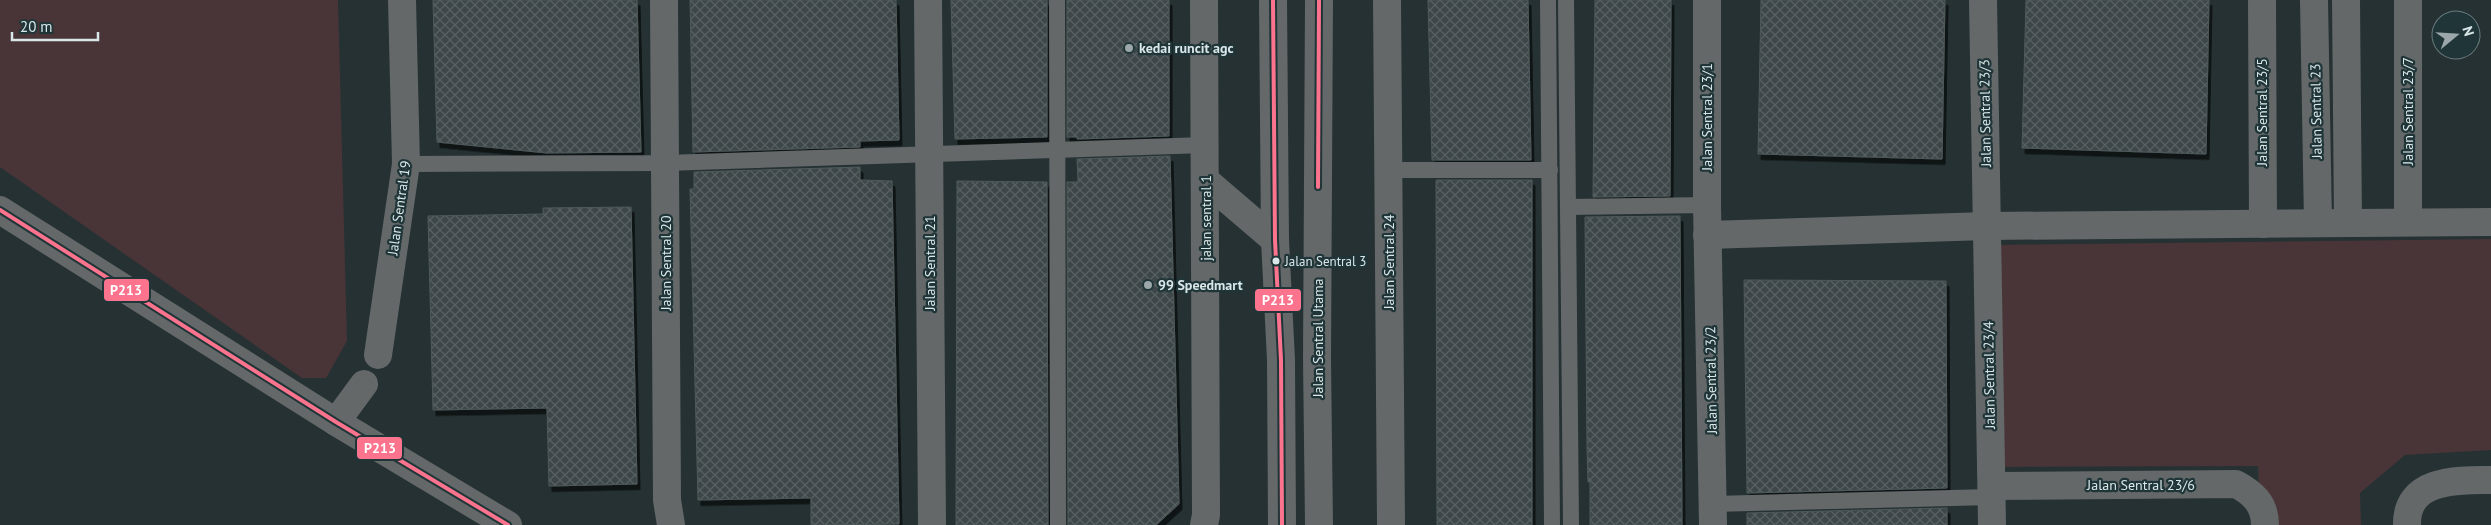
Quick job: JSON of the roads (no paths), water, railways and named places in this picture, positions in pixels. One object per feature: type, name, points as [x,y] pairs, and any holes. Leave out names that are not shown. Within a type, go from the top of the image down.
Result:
[{"type":"street","name":"Jalan Sentral 19","points":[[378,355],[406,164],[402,0]]},
{"type":"street","name":"Jalan Sentral 20","points":[[664,0],[667,500],[671,525]]},
{"type":"street","name":"Jalan Sentral 21","points":[[928,0],[932,525]]},
{"type":"street","name":"jalan sentral 1","points":[[1204,0],[1204,145],[1206,181],[1206,515],[1204,525]]},
{"type":"street","points":[[1273,0],[1275,240],[1280,360],[1282,525]]},
{"type":"street","name":"Jalan Sentral Utama","points":[[1319,0],[1319,525]]},
{"type":"street","name":"Jalan Sentral 24","points":[[1387,0],[1391,525]]},
{"type":"street","name":"Jalan Sentral 23/1","points":[[1707,0],[1707,234]]},
{"type":"street","name":"Jalan Sentral 23/3","points":[[1983,0],[1986,226]]},
{"type":"street","name":"Jalan Sentral 23/5","points":[[2262,0],[2263,224]]},
{"type":"street","name":"Jalan Sentral 23","points":[[2314,0],[2318,223]]},
{"type":"street","points":[[2346,0],[2348,223]]},
{"type":"street","name":"Jalan Sentral 23/7","points":[[2408,0],[2408,222]]},
{"type":"street","points":[[1206,181],[1275,240]]},
{"type":"street","points":[[0,210],[336,422],[508,525]]},
{"type":"street","points":[[1707,234],[1986,226],[2491,222]]},
{"type":"street","name":"Jalan Sentral 23/4","points":[[1986,226],[1992,525]]},
{"type":"street","name":"Jalan Sentral 23/2","points":[[1707,234],[1713,514]]},
{"type":"street","points":[[336,422],[364,384]]},
{"type":"street","points":[[2406,525],[2412,503],[2430,486],[2454,480],[2491,480]]},
{"type":"street","name":"Jalan Sentral 23/6","points":[[1992,492],[2236,484],[2251,492],[2265,513],[2265,525]]},
{"type":"lane","points":[[1057,0],[1059,148],[1058,525]]},
{"type":"lane","points":[[1548,0],[1552,525]]},
{"type":"lane","points":[[1566,0],[1571,525]]},
{"type":"lane","points":[[406,164],[666,163],[929,155],[1059,148],[1204,145]]},
{"type":"lane","points":[[1388,170],[1550,170]]},
{"type":"lane","points":[[1568,207],[1707,205]]},
{"type":"lane","points":[[1713,514],[1992,492]]},
{"type":"place","name":"kedai runcit agc","points":[[1129,48]]},
{"type":"place","name":"Jalan Sentral 3","points":[[1276,261]]},
{"type":"place","name":"99 Speedmart","points":[[1148,285]]}]
